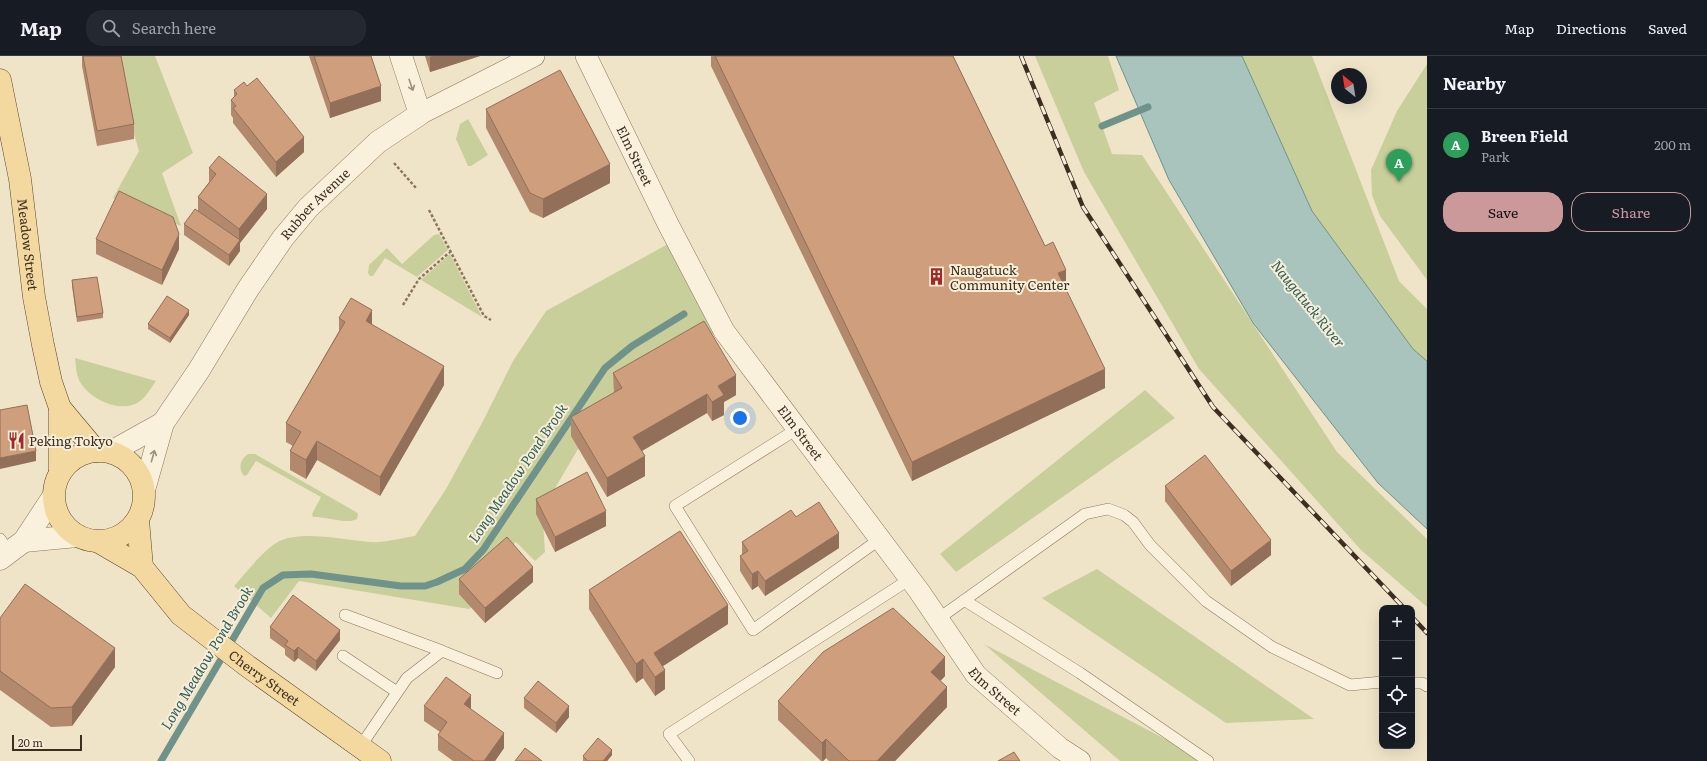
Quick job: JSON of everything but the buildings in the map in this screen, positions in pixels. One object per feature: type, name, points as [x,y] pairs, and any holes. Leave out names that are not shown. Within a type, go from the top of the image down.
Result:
[{"type":"main road","name":"Meadow Street","points":[[0,80],[20,179],[34,297],[51,382],[60,408],[60,473]]},
{"type":"main road","name":"Meadow Street","points":[[60,408],[104,451]]},
{"type":"main road","points":[[104,451],[123,457],[133,466],[140,477],[144,490],[142,510],[138,520],[121,536],[99,542],[77,536],[67,529],[60,520],[55,509],[53,497],[55,484],[60,473],[69,461],[82,454],[104,451]]},
{"type":"main road","points":[[138,520],[142,567]]},
{"type":"main road","name":"Cherry Street","points":[[99,542],[142,567],[181,615],[246,665],[380,761]]},
{"type":"street","points":[[401,56],[420,114]]},
{"type":"street","name":"Rubber Avenue","points":[[144,490],[163,423],[199,370],[248,289],[283,238],[308,208],[378,142],[420,114],[534,56]]},
{"type":"street","name":"Elm Street","points":[[586,56],[668,224],[724,331],[910,579],[976,675],[1060,748],[1080,761]]},
{"type":"street","name":"Rubber Avenue","points":[[104,451],[163,423]]},
{"type":"street","points":[[8,548],[53,497]]},
{"type":"street","points":[[8,548],[77,536]]},
{"type":"lane","points":[[797,429],[675,506],[753,630],[880,539]]},
{"type":"lane","points":[[938,620],[1085,514],[1108,509],[1124,515],[1133,522],[1150,545],[1206,601],[1272,647],[1350,685],[1379,682]]},
{"type":"lane","points":[[689,761],[669,734],[910,579]]},
{"type":"lane","points":[[964,600],[1080,673],[1208,761]]},
{"type":"lane","points":[[346,615],[496,672]]},
{"type":"lane","points":[[360,747],[406,678],[442,651]]},
{"type":"lane","points":[[343,656],[397,692]]},
{"type":"lane","points":[[1415,683],[1422,683],[1427,686]]},
{"type":"path","points":[[394,162],[416,188]]},
{"type":"path","points":[[429,210],[484,316],[491,320]]},
{"type":"path","points":[[403,305],[419,279],[451,251]]},
{"type":"green space","points":[[111,56],[155,56],[193,153],[162,173],[181,226],[113,198],[139,151]]},
{"type":"green space","points":[[1035,56],[1108,56],[1119,90],[1094,103],[1112,154],[1142,155],[1337,452],[1427,539],[1427,607],[1361,550],[1199,369],[1084,172]]},
{"type":"green space","points":[[1242,56],[1312,56],[1399,281],[1427,309],[1427,361],[1413,349],[1312,211]]},
{"type":"green space","points":[[1427,64],[1427,280],[1380,216],[1372,195],[1371,170],[1397,111]]},
{"type":"green space","points":[[468,119],[488,155],[471,166],[468,166],[456,139],[460,124]]},
{"type":"green space","points":[[439,234],[448,250],[417,277],[385,258],[373,276],[370,276],[368,273],[369,265],[387,248],[402,264],[434,235]]},
{"type":"green space","points":[[668,244],[715,333],[609,396],[547,502],[542,507],[545,552],[535,561],[516,542],[474,580],[486,593],[469,609],[299,581],[271,618],[234,586],[269,548],[282,540],[291,537],[313,536],[375,542],[415,536],[446,489],[482,423],[513,361],[546,311]]},
{"type":"green space","points":[[450,254],[482,317],[421,280]]},
{"type":"green space","points":[[75,358],[156,381],[139,402],[128,406],[111,405],[96,398],[83,387],[78,377]]},
{"type":"green space","points":[[1145,390],[1175,418],[956,572],[940,554]]},
{"type":"green space","points":[[248,454],[255,454],[356,512],[358,514],[357,519],[353,521],[342,521],[313,517],[312,514],[321,497],[256,461],[247,475],[244,476],[241,470],[241,464],[243,459]]},
{"type":"green space","points":[[1097,569],[1314,719],[1226,723],[1042,598]]},
{"type":"green space","points":[[984,644],[1207,761],[1120,761]]},
{"type":"water","name":"Naugatuck River","points":[[1116,56],[1242,56],[1312,211],[1413,349],[1427,361],[1427,529],[1378,483],[1253,323],[1169,180]]},
{"type":"waterway","name":"Long Meadow Pond Brook","points":[[1102,126],[1148,107]]},
{"type":"waterway","name":"Long Meadow Pond Brook","points":[[161,761],[263,588],[283,575],[311,574],[401,586],[425,586],[465,569],[483,550],[605,368],[632,346],[684,314]]},
{"type":"railway","points":[[1021,56],[1083,207],[1213,407],[1401,605]]},
{"type":"railway","points":[[1415,620],[1427,633]]},
{"type":"place","name":"Breen Field","points":[[1399,182]]},
{"type":"place","name":"Naugatuck Community Center","points":[[937,277]]},
{"type":"place","name":"Peking Tokyo","points":[[16,441]]}]
